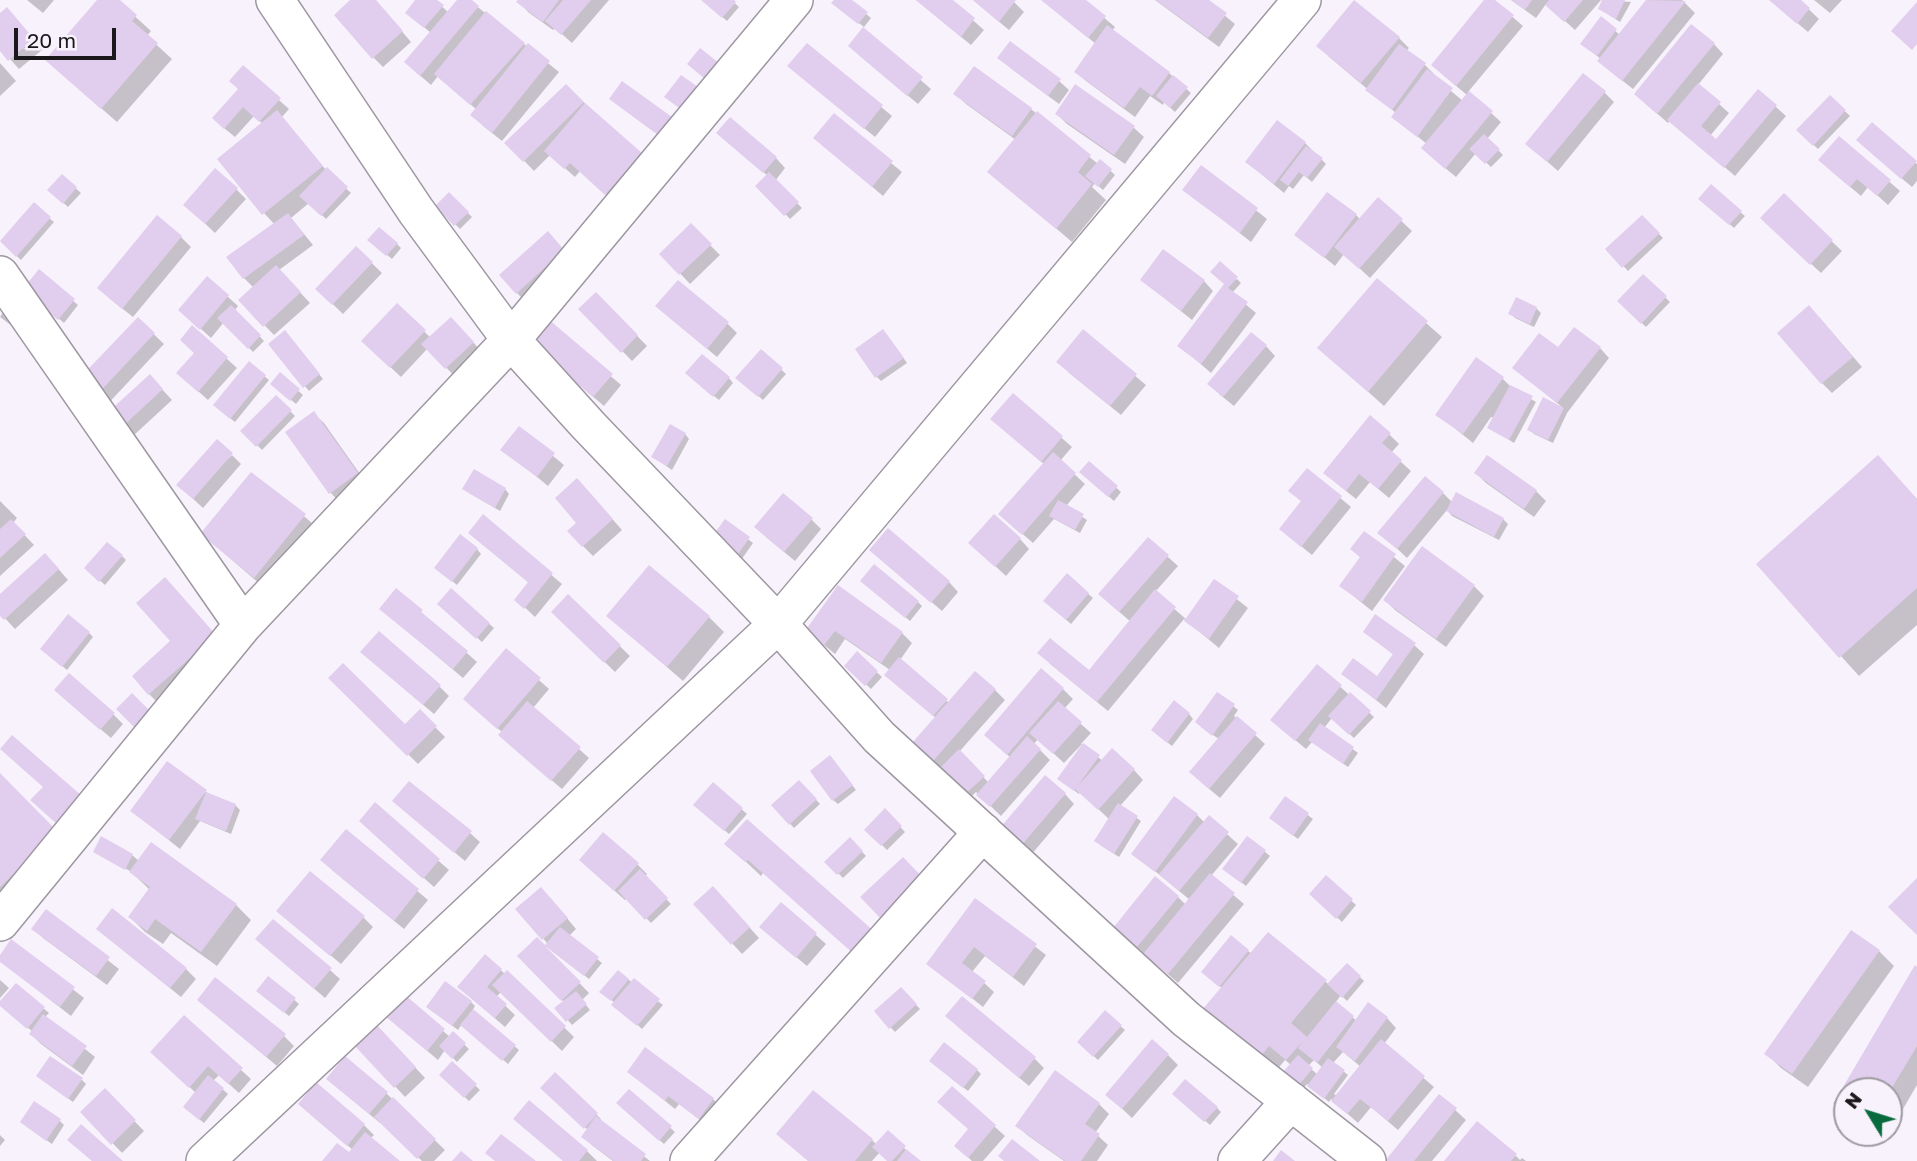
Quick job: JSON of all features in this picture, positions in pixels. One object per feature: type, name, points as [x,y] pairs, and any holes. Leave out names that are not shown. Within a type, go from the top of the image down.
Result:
[{"type":"street","points":[[275,0],[416,211],[511,340],[588,425],[778,624],[879,737],[1186,1019],[1367,1161]]},
{"type":"street","points":[[0,922],[243,625],[511,340],[794,0]]},
{"type":"street","points":[[205,1161],[778,624],[1302,0]]},
{"type":"street","points":[[0,275],[243,625]]},
{"type":"street","points":[[689,1161],[983,832]]},
{"type":"street","points":[[1237,1161],[1291,1101]]},
{"type":"building","points":[[97,0],[120,0],[137,15],[132,21],[158,43],[101,109],[45,60]]},
{"type":"building","points":[[350,0],[376,0],[403,31],[372,59],[334,15]]},
{"type":"building","points":[[415,0],[437,0],[444,5],[424,28],[405,13]]},
{"type":"building","points":[[457,0],[472,0],[479,6],[420,76],[404,62]]},
{"type":"building","points":[[559,0],[543,22],[516,2]]},
{"type":"building","points":[[563,0],[591,0],[561,35],[545,21]]},
{"type":"building","points":[[701,0],[734,0],[736,2],[722,18]]},
{"type":"building","points":[[834,0],[852,0],[868,12],[858,24],[831,3]]},
{"type":"building","points":[[916,0],[953,0],[975,18],[961,37]]},
{"type":"building","points":[[973,0],[1016,0],[999,22]]},
{"type":"building","points":[[1041,0],[1086,0],[1106,16],[1088,38]]},
{"type":"building","points":[[1156,0],[1209,0],[1227,13],[1208,38]]},
{"type":"building","points":[[1354,0],[1400,37],[1361,83],[1316,46]]},
{"type":"building","points":[[1484,0],[1495,0],[1514,15],[1456,86],[1431,65]]},
{"type":"building","points":[[1512,0],[1532,0],[1525,10]]},
{"type":"building","points":[[1549,0],[1583,0],[1564,22],[1545,5]]},
{"type":"building","points":[[1602,0],[1625,0],[1616,19],[1598,9]]},
{"type":"building","points":[[1646,0],[1686,1],[1622,81],[1597,61]]},
{"type":"building","points":[[1769,0],[1801,0],[1810,8],[1797,24]]},
{"type":"building","points":[[1917,2],[1917,44],[1912,50],[1891,31]]},
{"type":"building","points":[[7,7],[34,39],[8,61],[0,51],[0,13]]},
{"type":"building","points":[[486,11],[525,43],[470,105],[434,74]]},
{"type":"building","points":[[1601,16],[1617,29],[1597,56],[1580,44]]},
{"type":"building","points":[[1691,24],[1715,43],[1657,114],[1634,94]]},
{"type":"building","points":[[1107,25],[1170,72],[1152,96],[1140,87],[1124,108],[1074,72]]},
{"type":"building","points":[[863,27],[923,77],[907,96],[848,46]]},
{"type":"building","points":[[1010,41],[1061,79],[1048,96],[997,58]]},
{"type":"building","points":[[528,43],[550,61],[492,133],[470,115]]},
{"type":"building","points":[[807,43],[883,105],[864,129],[787,66]]},
{"type":"building","points":[[1399,44],[1426,63],[1392,110],[1365,90]]},
{"type":"building","points":[[700,48],[719,63],[705,79],[687,64]]},
{"type":"building","points":[[243,65],[281,98],[259,122],[243,107],[224,129],[212,118],[238,89],[229,81]]},
{"type":"building","points":[[974,66],[1032,108],[1012,136],[953,94]]},
{"type":"building","points":[[1427,69],[1453,88],[1417,137],[1391,117]]},
{"type":"building","points":[[1583,73],[1606,91],[1547,162],[1525,144]]},
{"type":"building","points":[[681,75],[698,87],[682,110],[664,97]]},
{"type":"building","points":[[1173,75],[1188,87],[1170,108],[1156,96]]},
{"type":"building","points":[[622,81],[672,117],[658,135],[609,99]]},
{"type":"building","points":[[1698,83],[1721,102],[1701,126],[1716,139],[1758,89],[1777,105],[1724,168],[1667,120]]},
{"type":"building","points":[[566,84],[584,102],[523,162],[504,143]]},
{"type":"building","points":[[1075,84],[1135,126],[1114,155],[1055,114]]},
{"type":"building","points":[[1469,91],[1493,111],[1445,169],[1421,148]]},
{"type":"building","points":[[1830,95],[1846,110],[1813,146],[1796,130]]},
{"type":"building","points":[[585,103],[642,153],[605,195],[570,163],[564,169],[544,151]]},
{"type":"building","points":[[277,110],[323,166],[262,215],[217,159]]},
{"type":"building","points":[[1037,111],[1091,155],[1078,172],[1092,184],[1056,229],[987,172]]},
{"type":"building","points":[[834,113],[893,161],[872,187],[813,138]]},
{"type":"building","points":[[730,117],[777,157],[763,173],[716,133]]},
{"type":"building","points":[[1277,120],[1306,142],[1274,184],[1245,162]]},
{"type":"building","points":[[1872,122],[1917,161],[1901,179],[1856,140]]},
{"type":"building","points":[[1484,134],[1500,149],[1485,164],[1469,149]]},
{"type":"building","points":[[1839,136],[1891,180],[1877,196],[1857,179],[1850,187],[1818,160]]},
{"type":"building","points":[[1306,146],[1323,158],[1307,178],[1299,172],[1288,186],[1280,180]]},
{"type":"building","points":[[1100,159],[1112,169],[1098,187],[1085,176]]},
{"type":"building","points":[[1201,165],[1258,208],[1240,233],[1182,190]]},
{"type":"building","points":[[327,167],[348,187],[321,216],[299,196]]},
{"type":"building","points":[[215,168],[238,188],[205,224],[183,205]]},
{"type":"building","points":[[769,172],[799,202],[784,216],[755,186]]},
{"type":"building","points":[[62,174],[77,187],[63,204],[47,190]]},
{"type":"building","points":[[1711,184],[1742,211],[1729,225],[1698,199]]},
{"type":"building","points":[[449,192],[469,212],[454,226],[435,206]]},
{"type":"building","points":[[1327,192],[1357,214],[1324,258],[1294,235]]},
{"type":"building","points":[[1784,193],[1833,240],[1810,265],[1760,218]]},
{"type":"building","points":[[1378,197],[1403,219],[1359,269],[1334,247]]},
{"type":"building","points":[[34,202],[51,217],[16,257],[0,241]]},
{"type":"building","points":[[288,213],[304,235],[243,279],[226,257]]},
{"type":"building","points":[[157,215],[182,236],[122,309],[97,288]]},
{"type":"building","points":[[1642,215],[1660,233],[1622,268],[1605,249]]},
{"type":"building","points":[[691,223],[712,244],[679,275],[659,254]]},
{"type":"building","points":[[379,227],[398,243],[386,256],[367,240]]},
{"type":"building","points":[[548,231],[564,250],[516,294],[499,275]]},
{"type":"building","points":[[356,246],[373,262],[332,305],[315,289]]},
{"type":"building","points":[[1163,249],[1205,280],[1181,311],[1140,280]]},
{"type":"building","points":[[1220,261],[1238,277],[1228,288],[1248,302],[1201,364],[1177,346],[1224,284],[1210,272]]},
{"type":"building","points":[[276,265],[301,292],[263,327],[238,300]]},
{"type":"building","points":[[39,269],[75,299],[58,320],[22,290]]},
{"type":"building","points":[[1643,274],[1667,296],[1641,324],[1617,301]]},
{"type":"building","points":[[207,276],[229,295],[200,330],[178,310]]},
{"type":"building","points":[[1377,278],[1428,321],[1368,392],[1317,348]]},
{"type":"building","points":[[678,280],[729,322],[707,349],[655,306]]},
{"type":"building","points":[[596,292],[638,335],[621,353],[578,309]]},
{"type":"building","points":[[1516,297],[1537,307],[1530,324],[1508,314]]},
{"type":"building","points":[[397,303],[426,330],[390,368],[361,341]]},
{"type":"building","points":[[231,305],[261,335],[248,349],[217,318]]},
{"type":"building","points":[[1809,305],[1853,357],[1821,384],[1777,333]]},
{"type":"building","points":[[138,317],[155,333],[91,401],[73,385]]},
{"type":"building","points":[[451,317],[474,342],[445,369],[421,344]]},
{"type":"building","points":[[547,318],[613,374],[593,397],[527,342]]},
{"type":"building","points":[[192,325],[228,357],[198,392],[176,373],[194,353],[180,340]]},
{"type":"building","points":[[1574,327],[1601,347],[1557,403],[1512,368],[1539,333],[1558,347]]},
{"type":"building","points":[[883,329],[904,358],[875,378],[855,349]]},
{"type":"building","points":[[1083,329],[1137,374],[1110,406],[1056,362]]},
{"type":"building","points":[[285,330],[320,374],[303,388],[268,344]]},
{"type":"building","points":[[1251,332],[1267,345],[1223,397],[1207,384]]},
{"type":"building","points":[[761,349],[783,368],[758,397],[735,378]]},
{"type":"building","points":[[702,354],[730,377],[713,397],[685,373]]},
{"type":"building","points":[[1476,357],[1504,377],[1463,434],[1435,415]]},
{"type":"building","points":[[249,361],[266,375],[230,419],[213,405]]},
{"type":"building","points":[[280,372],[300,389],[290,401],[270,384]]},
{"type":"building","points":[[150,374],[163,389],[109,439],[95,424]]},
{"type":"building","points":[[1510,385],[1533,396],[1509,440],[1487,428]]},
{"type":"building","points":[[1013,393],[1063,436],[1041,462],[990,419]]},
{"type":"building","points":[[276,395],[292,410],[256,447],[240,431]]},
{"type":"building","points":[[1543,397],[1564,408],[1548,440],[1527,430]]},
{"type":"building","points":[[314,411],[358,473],[329,494],[285,432]]},
{"type":"building","points":[[1370,415],[1391,433],[1382,443],[1402,460],[1378,489],[1359,474],[1346,491],[1323,473]]},
{"type":"building","points":[[670,424],[686,433],[667,466],[651,457]]},
{"type":"building","points":[[519,426],[555,453],[537,477],[500,450]]},
{"type":"building","points":[[217,439],[233,453],[193,499],[176,485]]},
{"type":"building","points":[[1053,452],[1076,473],[1022,535],[998,514]]},
{"type":"building","points":[[1487,455],[1537,490],[1524,509],[1474,473]]},
{"type":"building","points":[[1878,455],[1917,499],[1917,588],[1839,658],[1756,564]]},
{"type":"building","points":[[1089,461],[1118,486],[1108,497],[1079,472]]},
{"type":"building","points":[[1307,468],[1342,496],[1301,547],[1279,529],[1301,501],[1288,491]]},
{"type":"building","points":[[474,469],[506,488],[495,508],[462,489]]},
{"type":"building","points":[[251,472],[306,514],[254,578],[200,534]]},
{"type":"building","points":[[1425,476],[1444,492],[1397,549],[1377,533]]},
{"type":"building","points":[[577,478],[613,519],[582,547],[567,531],[576,523],[555,498]]},
{"type":"building","points":[[1456,492],[1504,518],[1494,537],[1446,511]]},
{"type":"building","points":[[783,493],[813,518],[784,552],[754,527]]},
{"type":"building","points":[[1058,500],[1084,514],[1075,530],[1049,516]]},
{"type":"building","points":[[483,514],[553,573],[524,609],[514,600],[528,582],[468,533]]},
{"type":"building","points":[[994,514],[1021,538],[995,567],[968,543]]},
{"type":"building","points":[[11,519],[26,534],[0,558],[0,529]]},
{"type":"building","points":[[725,519],[750,537],[734,560],[709,541]]},
{"type":"building","points":[[888,528],[950,581],[931,603],[869,550]]},
{"type":"building","points":[[1364,531],[1396,554],[1362,602],[1339,586],[1360,557],[1350,549]]},
{"type":"building","points":[[460,534],[478,548],[452,582],[434,568]]},
{"type":"building","points":[[1148,537],[1169,555],[1119,612],[1098,594]]},
{"type":"building","points":[[107,542],[123,555],[99,582],[84,568]]},
{"type":"building","points":[[1422,546],[1475,585],[1436,639],[1383,600]]},
{"type":"building","points":[[45,553],[59,569],[4,620],[0,616],[0,594]]},
{"type":"building","points":[[874,564],[919,601],[905,618],[860,581]]},
{"type":"building","points":[[649,565],[710,616],[667,667],[606,616]]},
{"type":"building","points":[[1067,573],[1089,593],[1066,620],[1043,601]]},
{"type":"building","points":[[165,577],[216,635],[148,695],[132,676],[170,641],[136,603]]},
{"type":"building","points":[[1214,579],[1239,596],[1209,639],[1184,621]]},
{"type":"building","points":[[838,585],[903,632],[881,663],[835,631],[824,645],[805,631]]},
{"type":"building","points":[[396,588],[468,651],[453,669],[379,609]]},
{"type":"building","points":[[451,588],[490,623],[476,639],[437,604]]},
{"type":"building","points":[[1155,589],[1176,607],[1097,702],[1037,653],[1050,638],[1089,670]]},
{"type":"building","points":[[568,594],[621,645],[604,663],[551,612]]},
{"type":"building","points":[[68,614],[90,632],[62,667],[40,649]]},
{"type":"building","points":[[1375,614],[1416,643],[1376,700],[1341,674],[1353,658],[1377,676],[1393,654],[1363,632]]},
{"type":"building","points":[[379,631],[441,685],[423,705],[360,652]]},
{"type":"building","points":[[506,648],[541,678],[497,729],[463,699]]},
{"type":"building","points":[[857,651],[878,671],[865,686],[844,666]]},
{"type":"building","points":[[899,657],[948,699],[933,716],[884,675]]},
{"type":"building","points":[[343,663],[405,724],[420,709],[437,726],[407,756],[328,678]]},
{"type":"building","points":[[1317,664],[1342,685],[1295,741],[1270,720]]},
{"type":"building","points":[[1041,668],[1064,688],[1007,755],[984,735]]},
{"type":"building","points":[[975,671],[996,689],[933,761],[912,743]]},
{"type":"building","points":[[69,673],[115,713],[100,730],[54,690]]},
{"type":"building","points":[[1217,692],[1235,704],[1212,736],[1195,722]]},
{"type":"building","points":[[1350,692],[1371,711],[1349,735],[1328,716]]},
{"type":"building","points":[[132,693],[155,716],[139,732],[116,709]]},
{"type":"building","points":[[1174,700],[1190,713],[1167,743],[1151,730]]},
{"type":"building","points":[[527,701],[581,747],[551,781],[498,735]]},
{"type":"building","points":[[1058,701],[1082,722],[1053,754],[1029,733]]},
{"type":"building","points":[[1237,716],[1257,733],[1209,789],[1189,772]]},
{"type":"building","points":[[1320,723],[1354,747],[1343,764],[1308,740]]},
{"type":"building","points":[[12,735],[82,796],[58,825],[30,800],[43,787],[0,749]]},
{"type":"building","points":[[1027,736],[1041,749],[990,807],[976,795]]},
{"type":"building","points":[[1083,743],[1100,755],[1074,791],[1057,779]]},
{"type":"building","points":[[1112,748],[1135,769],[1098,810],[1075,789]]},
{"type":"building","points":[[959,749],[985,776],[964,795],[939,769]]},
{"type":"building","points":[[830,755],[853,785],[832,801],[810,771]]},
{"type":"building","points":[[167,761],[207,790],[169,840],[130,811]]},
{"type":"building","points":[[0,773],[57,831],[0,887]]},
{"type":"building","points":[[1045,775],[1066,793],[1020,847],[999,829]]},
{"type":"building","points":[[799,780],[817,799],[789,825],[771,805]]},
{"type":"building","points":[[409,781],[472,831],[454,853],[392,801]]},
{"type":"building","points":[[713,782],[743,808],[724,831],[693,805]]},
{"type":"building","points":[[206,792],[236,804],[226,831],[195,819]]},
{"type":"building","points":[[1174,796],[1198,814],[1155,872],[1131,854]]},
{"type":"building","points":[[1285,796],[1309,813],[1293,836],[1269,818]]},
{"type":"building","points":[[375,802],[440,859],[423,879],[359,821]]},
{"type":"building","points":[[1118,803],[1138,816],[1114,854],[1094,841]]},
{"type":"building","points":[[885,808],[902,826],[881,846],[864,830]]},
{"type":"building","points":[[1209,815],[1229,832],[1179,891],[1159,874]]},
{"type":"building","points":[[747,819],[876,933],[856,956],[748,860],[745,862],[724,844]]},
{"type":"building","points":[[346,829],[419,889],[394,921],[320,860]]},
{"type":"building","points":[[603,832],[639,863],[614,891],[579,860]]},
{"type":"building","points":[[101,836],[133,854],[125,870],[93,852]]},
{"type":"building","points":[[1247,836],[1266,850],[1241,883],[1222,869]]},
{"type":"building","points":[[850,837],[863,851],[837,875],[824,862]]},
{"type":"building","points":[[151,842],[237,904],[201,952],[155,919],[147,931],[128,917],[150,887],[129,872]]},
{"type":"building","points":[[903,857],[926,881],[883,921],[860,897]]},
{"type":"building","points":[[640,869],[668,898],[645,920],[618,891]]},
{"type":"building","points":[[310,871],[365,916],[330,956],[276,911]]},
{"type":"building","points":[[1210,873],[1235,893],[1168,974],[1143,954]]},
{"type":"building","points":[[1326,875],[1353,899],[1336,919],[1309,894]]},
{"type":"building","points":[[1155,876],[1179,896],[1137,947],[1113,928]]},
{"type":"building","points":[[1917,878],[1917,935],[1888,907]]},
{"type":"building","points":[[713,886],[750,927],[731,945],[693,904]]},
{"type":"building","points":[[541,887],[568,918],[542,940],[515,909]]},
{"type":"building","points":[[975,898],[1037,944],[1013,977],[974,947],[962,963],[986,981],[972,999],[926,964]]},
{"type":"building","points":[[781,902],[817,933],[796,958],[759,927]]},
{"type":"building","points":[[112,908],[187,968],[170,988],[96,929]]},
{"type":"building","points":[[46,909],[110,957],[96,976],[31,929]]},
{"type":"building","points":[[273,919],[332,968],[314,989],[255,939]]},
{"type":"building","points":[[560,927],[599,957],[584,976],[545,946],[581,982],[561,1001],[517,956],[537,937],[545,945]]},
{"type":"building","points":[[1851,930],[1880,950],[1792,1074],[1764,1054]]},
{"type":"building","points":[[1268,932],[1327,980],[1291,1023],[1307,1037],[1336,1001],[1354,1016],[1317,1063],[1298,1048],[1303,1041],[1286,1060],[1269,1046],[1259,1059],[1202,1010]]},
{"type":"building","points":[[1231,935],[1249,950],[1219,987],[1201,972]]},
{"type":"building","points":[[11,939],[75,987],[60,1007],[0,962],[0,955]]},
{"type":"building","points":[[485,954],[502,969],[487,987],[507,1004],[495,1018],[457,987]]},
{"type":"building","points":[[1347,963],[1361,976],[1342,998],[1327,984]]},
{"type":"building","points":[[1915,965],[1917,1046],[1898,1077],[1849,1077]]},
{"type":"building","points":[[507,970],[566,1026],[551,1042],[492,985]]},
{"type":"building","points":[[618,970],[629,979],[611,1001],[599,992]]},
{"type":"building","points":[[268,976],[296,998],[284,1013],[256,991]]},
{"type":"building","points":[[215,977],[286,1034],[266,1057],[197,1000]]},
{"type":"building","points":[[634,978],[660,999],[637,1026],[611,1005]]},
{"type":"building","points":[[445,981],[472,1001],[452,1026],[426,1007]]},
{"type":"building","points":[[16,983],[45,1007],[27,1029],[0,1006],[0,1001]]},
{"type":"building","points":[[901,987],[917,1004],[889,1029],[874,1011]]},
{"type":"building","points":[[576,991],[587,1004],[566,1022],[554,1008]]},
{"type":"building","points":[[404,994],[445,1029],[427,1051],[385,1016]]},
{"type":"building","points":[[962,996],[1036,1057],[1019,1078],[945,1016]]},
{"type":"building","points":[[1368,1002],[1388,1017],[1355,1061],[1336,1047]]},
{"type":"building","points":[[473,1009],[516,1045],[502,1061],[460,1025]]},
{"type":"building","points":[[1105,1010],[1122,1025],[1093,1057],[1077,1042]]},
{"type":"building","points":[[43,1014],[87,1046],[72,1066],[29,1034]]},
{"type":"building","points":[[184,1015],[243,1068],[228,1084],[208,1066],[189,1088],[150,1052]]},
{"type":"building","points":[[375,1023],[416,1067],[394,1088],[353,1044]]},
{"type":"building","points":[[453,1031],[466,1043],[452,1059],[439,1046]]},
{"type":"building","points":[[1152,1039],[1169,1054],[1122,1109],[1105,1095]]},
{"type":"building","points":[[1381,1039],[1425,1076],[1388,1121],[1360,1099],[1347,1114],[1331,1101]]},
{"type":"building","points":[[944,1042],[978,1069],[963,1088],[929,1061]]},
{"type":"building","points":[[645,1047],[714,1098],[699,1119],[668,1096],[665,1101],[627,1072]]},
{"type":"building","points":[[1298,1055],[1313,1068],[1298,1086],[1282,1073]]},
{"type":"building","points":[[50,1056],[83,1078],[68,1099],[36,1076]]},
{"type":"building","points":[[345,1056],[388,1092],[369,1114],[326,1079]]},
{"type":"building","points":[[1328,1058],[1345,1070],[1324,1099],[1307,1086]]},
{"type":"building","points":[[452,1061],[477,1084],[464,1098],[439,1075]]},
{"type":"building","points":[[1055,1070],[1100,1103],[1085,1124],[1100,1134],[1081,1161],[1065,1161],[1015,1126]]},
{"type":"building","points":[[555,1072],[598,1113],[584,1129],[540,1088]]},
{"type":"building","points":[[208,1075],[224,1088],[199,1120],[183,1107]]},
{"type":"building","points":[[1185,1079],[1218,1107],[1204,1122],[1172,1094]]},
{"type":"building","points":[[316,1082],[365,1124],[347,1146],[298,1104]]},
{"type":"building","points":[[952,1086],[996,1125],[968,1158],[954,1146],[968,1129],[937,1102]]},
{"type":"building","points":[[105,1088],[136,1120],[111,1145],[80,1112]]},
{"type":"building","points":[[629,1089],[672,1126],[659,1141],[616,1103]]},
{"type":"building","points":[[813,1090],[873,1139],[855,1161],[808,1161],[776,1134]]},
{"type":"building","points":[[1439,1094],[1457,1108],[1414,1161],[1385,1161]]},
{"type":"building","points":[[393,1097],[436,1139],[417,1159],[374,1117]]},
{"type":"building","points":[[529,1100],[588,1150],[579,1161],[563,1161],[513,1119]]},
{"type":"building","points":[[34,1101],[61,1119],[46,1141],[20,1122]]},
{"type":"building","points":[[596,1116],[646,1154],[641,1161],[614,1161],[581,1137]]},
{"type":"building","points":[[1477,1121],[1517,1154],[1511,1161],[1444,1161]]},
{"type":"building","points":[[81,1124],[123,1161],[92,1161],[67,1140]]},
{"type":"building","points":[[888,1130],[906,1146],[892,1161],[887,1161],[872,1147]]},
{"type":"building","points":[[365,1132],[400,1161],[322,1161],[337,1143],[349,1152]]},
{"type":"building","points":[[501,1134],[536,1161],[495,1161],[485,1153]]},
{"type":"building","points":[[1012,1139],[1040,1161],[1004,1161],[998,1156]]},
{"type":"building","points":[[906,1149],[921,1161],[897,1161]]},
{"type":"building","points":[[1281,1150],[1295,1161],[1273,1161]]},
{"type":"building","points":[[461,1151],[473,1161],[452,1161]]}]
